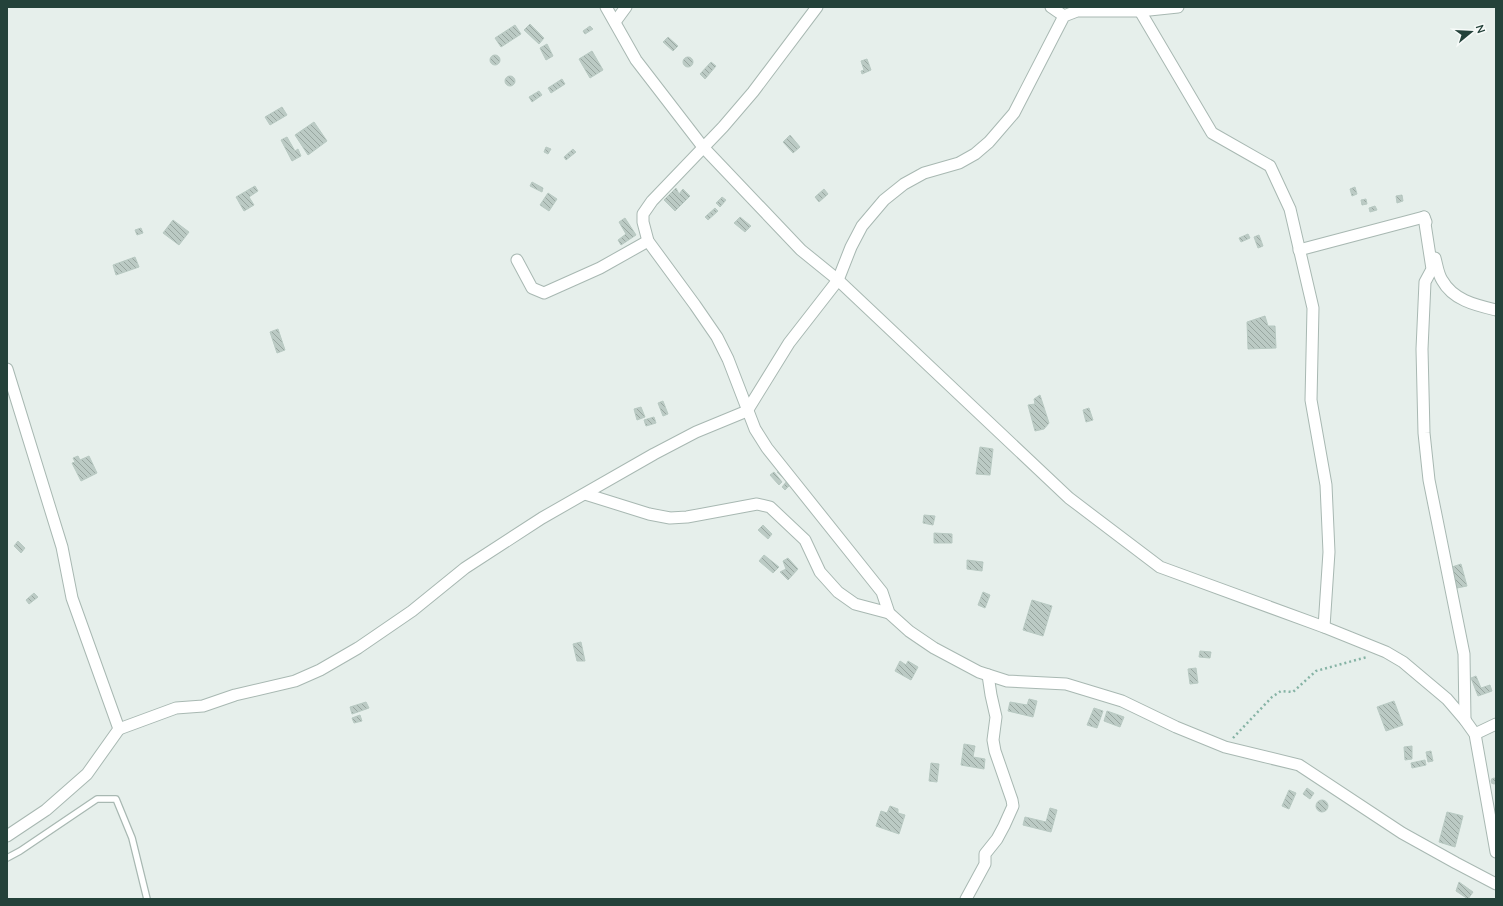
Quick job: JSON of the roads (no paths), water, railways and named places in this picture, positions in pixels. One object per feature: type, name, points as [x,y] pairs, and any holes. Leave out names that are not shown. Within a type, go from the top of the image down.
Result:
[{"type":"street","points":[[606,7],[636,60],[703,147],[801,250],[838,280],[1069,498],[1160,567],[1324,627],[1386,652],[1403,662],[1447,699],[1475,734],[1496,852]]},
{"type":"street","points":[[615,22],[626,7]]},
{"type":"street","points":[[817,7],[753,92],[723,127],[652,201],[643,214],[643,222],[648,241],[717,337],[728,359],[755,429],[767,448],[882,592],[889,613],[909,632],[934,648],[979,672],[1007,681],[1066,684],[1122,701],[1176,727],[1225,747],[1299,765],[1402,833],[1496,884]]},
{"type":"street","points":[[1051,7],[1064,16]]},
{"type":"street","points":[[7,836],[46,810],[87,774],[119,730],[176,708],[203,706],[235,695],[295,681],[320,670],[358,648],[412,611],[465,568],[542,518],[677,442],[747,411],[789,343],[838,280],[862,226],[884,200],[904,184],[924,173],[959,163],[975,154],[1001,129],[1014,113],[1064,16],[1077,12],[1140,11],[1178,7]]},
{"type":"street","points":[[1140,11],[1212,133],[1270,166],[1290,209],[1313,308],[1311,400],[1326,485],[1329,552],[1324,627]]},
{"type":"street","points":[[1299,250],[1424,217]]},
{"type":"street","points":[[1424,217],[1433,241],[1435,257],[1441,279],[1449,290],[1457,297],[1496,310]]},
{"type":"street","points":[[1424,217],[1432,269],[1425,282],[1422,349],[1424,433],[1429,480],[1464,654],[1465,720]]},
{"type":"street","points":[[517,260],[532,288],[544,293],[600,268],[648,241]]},
{"type":"street","points":[[7,369],[62,547],[72,598],[119,730]]},
{"type":"street","points":[[585,494],[649,514],[670,518],[687,517],[757,504],[770,507],[805,540],[820,572],[838,592],[855,604],[889,613]]},
{"type":"street","points":[[966,899],[985,864],[986,854],[997,839],[1013,806],[993,740],[996,717],[988,675]]},
{"type":"street","points":[[1475,734],[1496,724]]},
{"type":"lane","points":[[7,858],[20,851],[97,799],[116,799],[132,838],[147,899]]}]
